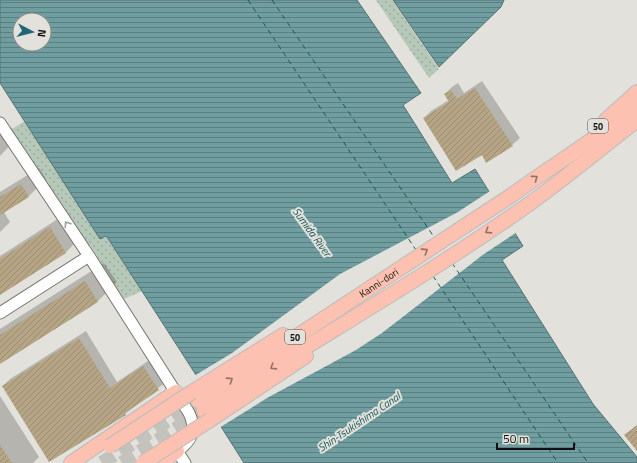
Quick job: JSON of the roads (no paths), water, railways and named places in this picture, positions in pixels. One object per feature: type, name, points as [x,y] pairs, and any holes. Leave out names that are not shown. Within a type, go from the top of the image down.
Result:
[{"type":"main road","name":"Kanni-dori","points":[[559,161],[637,92]]},
{"type":"main road","name":"Kanni-dori","points":[[637,106],[592,140],[559,161],[512,195],[392,272],[201,406],[402,287],[521,210],[566,177],[637,120]]},
{"type":"main road","name":"Kanni-dori","points":[[566,177],[637,133]]},
{"type":"main road","name":"50","points":[[84,463],[263,346],[392,272]]},
{"type":"main road","name":"50","points":[[143,463],[281,375],[402,287]]},
{"type":"main road","points":[[71,463],[176,392]]},
{"type":"main road","points":[[160,463],[181,457]]},
{"type":"street","points":[[0,123],[89,256],[190,413],[193,428],[181,457]]},
{"type":"street","points":[[0,313],[89,256]]},
{"type":"water","points":[[0,0],[357,0],[421,93],[403,105],[452,183],[475,169],[523,246],[502,260],[593,404],[637,457],[637,463],[244,463],[213,414],[216,406],[109,240],[106,236],[100,239],[0,83]]},
{"type":"water","points":[[393,0],[504,0],[501,7],[439,67]]},
{"type":"tunnel","points":[[102,463],[198,401]]},
{"type":"tunnel","points":[[122,463],[204,411]]},
{"type":"water label","name":"Sumida River","points":[[312,232]]},
{"type":"water label","name":"Shin-Tsukishima Canal","points":[[359,422]]}]
